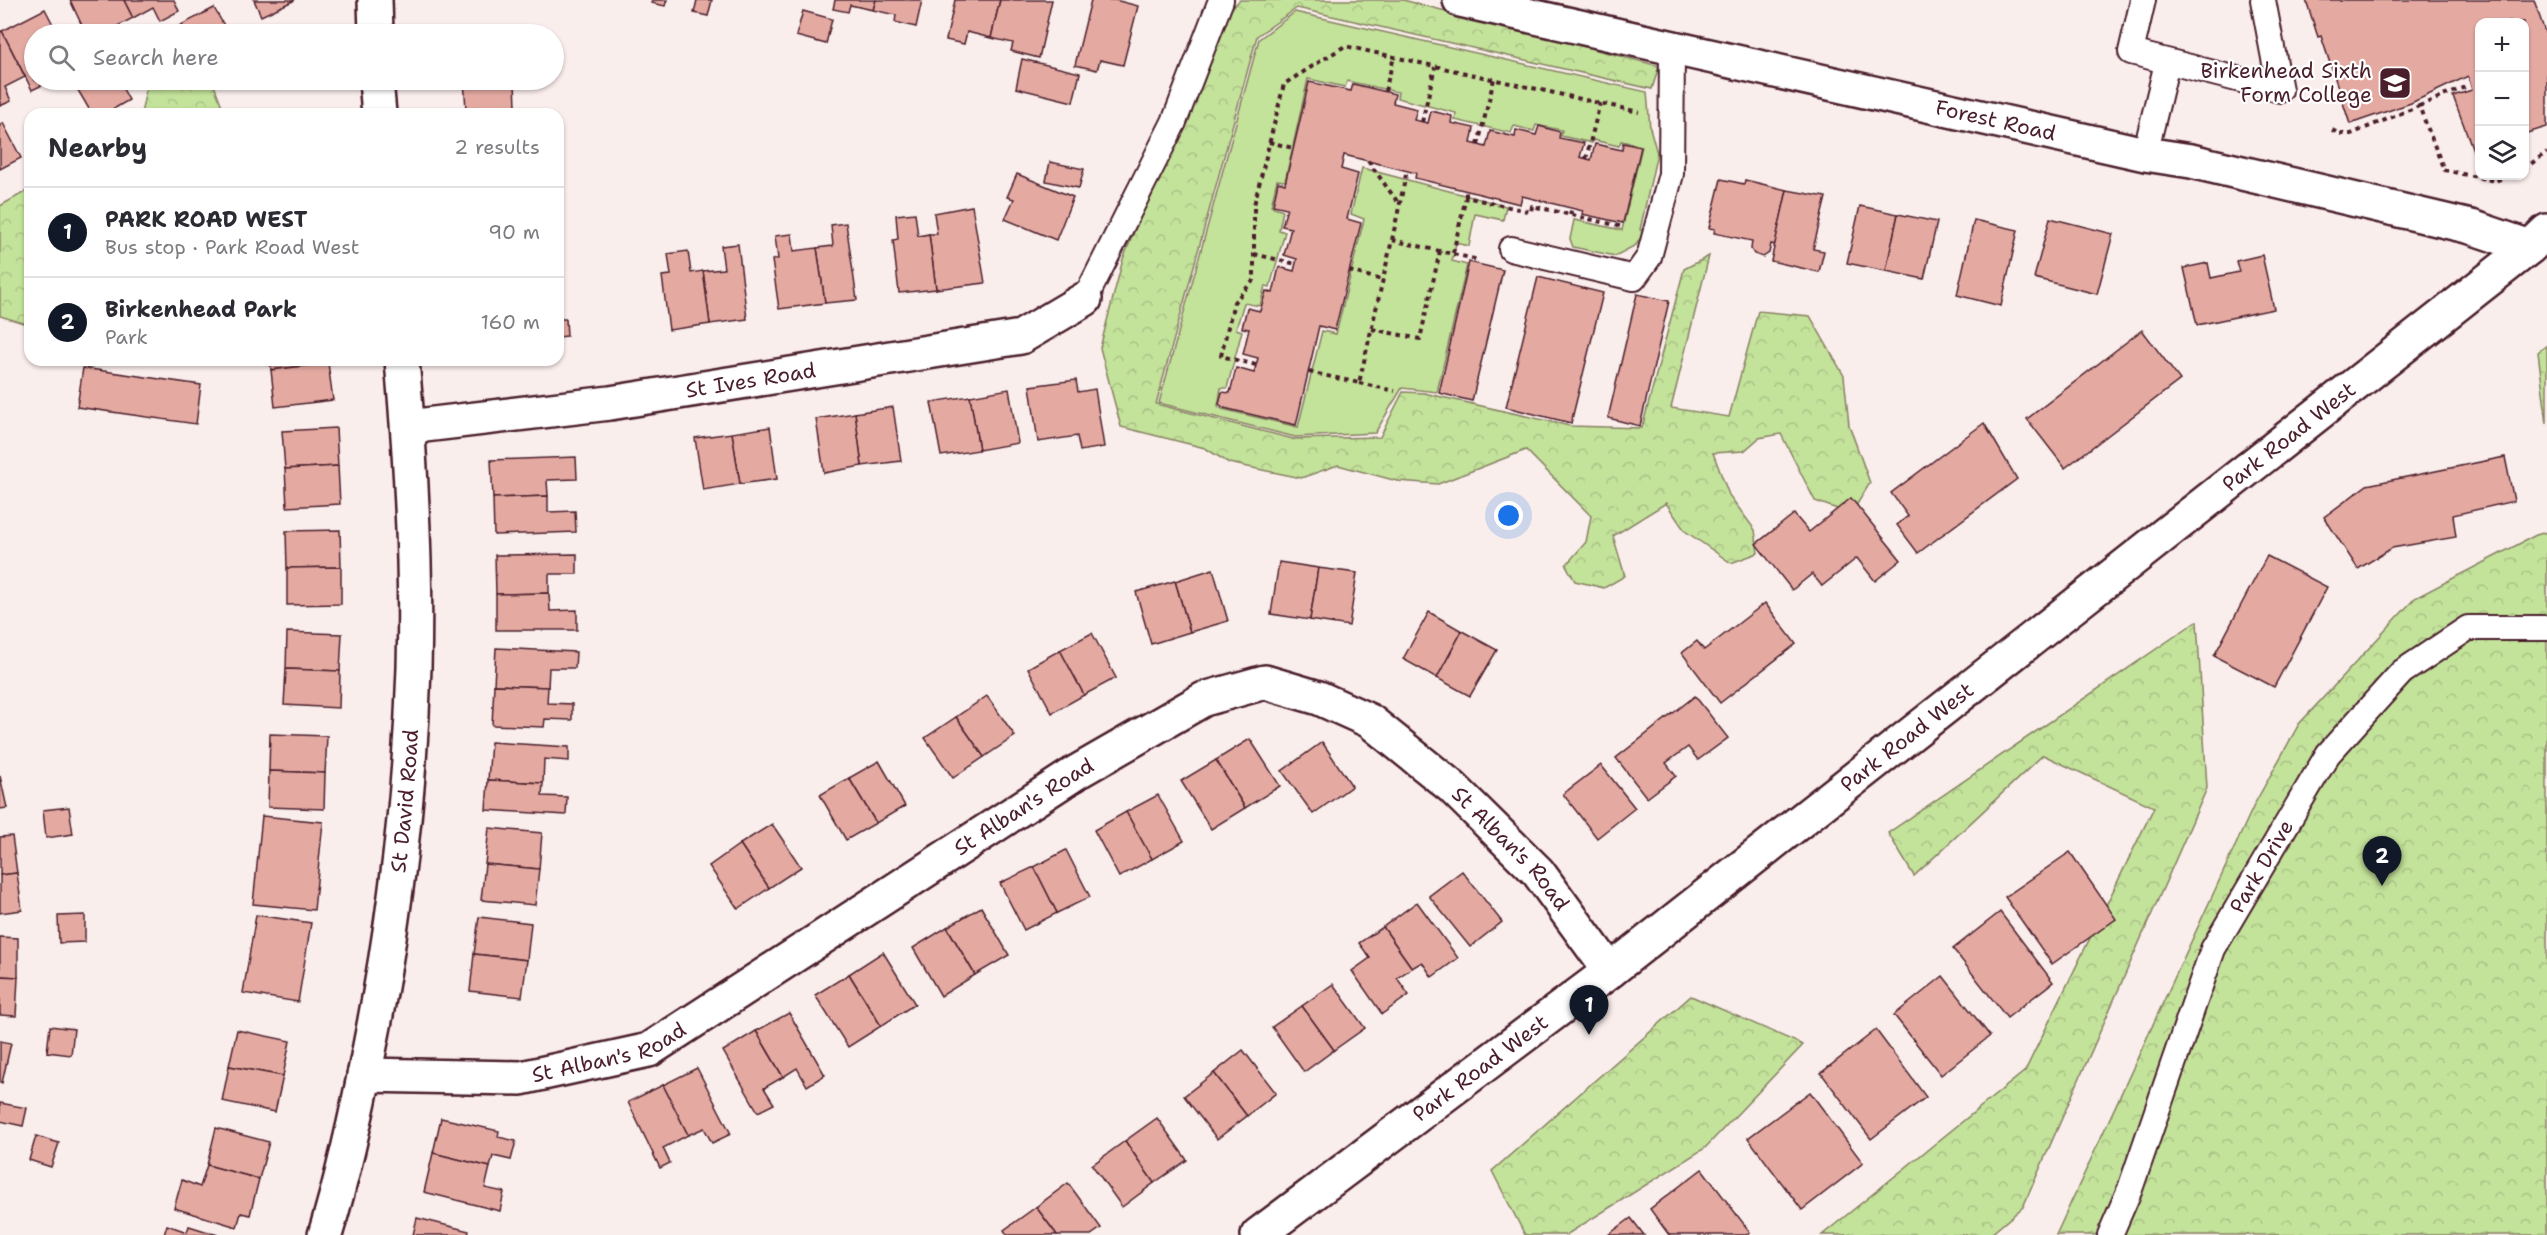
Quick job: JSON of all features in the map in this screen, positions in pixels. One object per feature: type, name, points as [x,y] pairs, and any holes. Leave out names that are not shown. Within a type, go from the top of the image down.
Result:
[{"type":"street","points":[[375,0],[376,24]]},
{"type":"street","name":"Forest Road","points":[[1460,0],[2145,154],[2191,161],[2471,227],[2538,239]]},
{"type":"street","points":[[377,90],[378,108]]},
{"type":"street","name":"Park Road West","points":[[1258,1235],[1610,971],[2538,239]]},
{"type":"street","name":"St Ives Road","points":[[408,427],[610,403],[1021,337],[1085,299]]},
{"type":"street","name":"St David Road","points":[[325,1235],[337,1195],[382,984],[391,926],[409,764],[414,656],[412,495],[403,366]]},
{"type":"street","name":"St Alban's Road","points":[[364,1075],[521,1078],[649,1050],[1077,772],[1204,699],[1265,682],[1319,698],[1370,721],[1452,787],[1538,872],[1610,971]]},
{"type":"lane","points":[[1085,299],[1174,122],[1221,0]]},
{"type":"lane","points":[[2143,0],[2131,52],[2280,90],[2263,0]]},
{"type":"lane","points":[[1511,249],[1634,278],[1649,257],[1671,174],[1672,49]]},
{"type":"lane","points":[[2145,154],[2167,63]]},
{"type":"lane","name":"Park Drive","points":[[2110,1235],[2130,1189],[2213,949],[2328,754],[2402,672],[2468,628],[2543,622]]},
{"type":"path","points":[[1256,365],[1221,356],[1234,302],[1254,280],[1254,205],[1284,84],[1345,46],[1671,119]]},
{"type":"path","points":[[1385,92],[1394,57]]},
{"type":"path","points":[[1422,122],[1436,66]]},
{"type":"path","points":[[1479,145],[1494,80]]},
{"type":"path","points":[[2332,130],[2351,134],[2466,87]]},
{"type":"path","points":[[1586,159],[1600,103]]},
{"type":"path","points":[[2419,106],[2444,170],[2475,177]]},
{"type":"path","points":[[1269,142],[1293,148]]},
{"type":"path","points":[[2529,165],[2547,152]]},
{"type":"path","points":[[1368,161],[1400,205]]},
{"type":"path","points":[[1359,383],[1407,171]]},
{"type":"path","points":[[1453,253],[1466,190]]},
{"type":"path","points":[[1466,197],[1531,212],[1532,206],[1630,228]]},
{"type":"path","points":[[1570,215],[1572,208]]},
{"type":"path","points":[[1392,240],[1485,261]]},
{"type":"path","points":[[1372,328],[1420,339],[1440,250]]},
{"type":"path","points":[[1254,255],[1296,264]]},
{"type":"path","points":[[1349,271],[1382,280]]},
{"type":"path","points":[[1309,372],[1395,391]]},
{"type":"green space","points":[[1240,0],[1403,0],[1659,66],[1652,89],[1297,8],[1257,36],[1156,404],[1293,439],[1380,437],[1403,392],[1424,393],[1570,426],[1642,428],[1684,269],[1709,256],[1671,408],[1729,417],[1758,311],[1810,316],[1844,376],[1849,425],[1870,483],[1851,514],[1815,501],[1781,434],[1759,438],[1744,451],[1713,453],[1729,495],[1755,530],[1758,553],[1731,563],[1685,531],[1666,503],[1613,536],[1625,576],[1604,588],[1575,581],[1566,565],[1586,542],[1591,516],[1526,450],[1438,484],[1397,481],[1338,465],[1301,478],[1229,463],[1205,448],[1121,427],[1100,348],[1123,259],[1221,18]]},
{"type":"green space","points":[[1295,12],[1647,92],[1650,128],[1657,153],[1640,230],[1645,231],[1636,245],[1615,256],[1573,247],[1570,239],[1574,220],[1622,230],[1642,146],[1621,141],[1619,146],[1593,140],[1592,143],[1561,136],[1562,130],[1536,125],[1534,131],[1514,126],[1511,133],[1455,120],[1456,113],[1397,98],[1398,92],[1347,81],[1345,87],[1308,79],[1285,181],[1277,180],[1271,206],[1283,210],[1279,230],[1285,232],[1270,287],[1265,286],[1260,306],[1244,303],[1236,329],[1242,331],[1227,388],[1221,388],[1218,406],[1222,409],[1298,427],[1322,331],[1336,334],[1364,219],[1351,214],[1362,168],[1506,206],[1503,220],[1475,214],[1469,246],[1456,243],[1452,261],[1467,265],[1437,392],[1402,388],[1375,433],[1295,437],[1159,403],[1259,39]]},
{"type":"green space","points":[[146,90],[216,90],[223,108],[142,108]]},
{"type":"green space","points":[[24,192],[24,323],[0,316],[0,206]]},
{"type":"green space","points":[[2547,345],[2547,424],[2538,352]]},
{"type":"green space","points":[[2547,532],[2547,1235],[2056,1235],[2255,803],[2299,724],[2415,598],[2536,535]]},
{"type":"green space","points":[[2197,621],[2207,788],[2023,1207],[1990,1235],[1822,1235],[2025,1071],[2154,807],[2043,755],[1914,876],[1888,833]]},
{"type":"green space","points":[[1691,996],[1803,1045],[1705,1148],[1566,1235],[1525,1235],[1492,1171]]},
{"type":"building","points":[[70,0],[124,0],[133,18],[122,24],[81,24]]},
{"type":"building","points":[[124,0],[174,0],[179,11],[160,21],[153,7],[133,18]]},
{"type":"building","points":[[254,0],[295,0],[261,16]]},
{"type":"building","points":[[652,0],[667,0],[665,6],[651,3]]},
{"type":"building","points":[[697,0],[712,0],[708,16],[694,13]]},
{"type":"building","points":[[835,0],[876,0],[873,10],[850,5],[848,12],[833,9]]},
{"type":"building","points":[[876,0],[922,0],[916,27],[895,22],[896,15],[873,10]]},
{"type":"building","points":[[955,0],[1000,0],[991,38],[967,32],[964,44],[946,40]]},
{"type":"building","points":[[1000,0],[1052,0],[1039,58],[1011,51],[1013,43],[991,38]]},
{"type":"building","points":[[1091,0],[1115,0],[1138,6],[1123,65],[1100,60],[1097,70],[1075,65]]},
{"type":"building","name":"Birkenhead Sixth Form College","points":[[2306,0],[2534,0],[2547,38],[2547,127],[2529,132],[2529,18],[2475,18],[2475,155],[2453,96],[2472,90],[2468,76],[2411,103],[2350,124],[2321,36],[2318,37]]},
{"type":"building","points":[[214,8],[223,24],[183,24]]},
{"type":"building","points":[[45,9],[53,24],[24,24],[24,74],[2,31]]},
{"type":"building","points":[[803,11],[832,19],[826,44],[796,36]]},
{"type":"building","points":[[2,31],[24,78],[5,87],[11,101],[0,106],[0,32]]},
{"type":"building","points":[[1022,59],[1080,73],[1073,102],[1016,88]]},
{"type":"building","points":[[1309,82],[1351,91],[1353,84],[1395,94],[1393,103],[1417,109],[1414,120],[1428,123],[1431,111],[1452,116],[1451,123],[1474,128],[1471,143],[1486,147],[1490,131],[1515,137],[1516,130],[1536,135],[1539,126],[1560,132],[1559,138],[1584,143],[1580,157],[1591,160],[1595,144],[1622,150],[1623,143],[1641,147],[1623,223],[1582,214],[1583,211],[1522,196],[1520,204],[1415,178],[1416,173],[1344,155],[1341,169],[1358,174],[1347,219],[1361,223],[1335,330],[1319,326],[1296,425],[1224,408],[1219,404],[1222,392],[1230,393],[1236,368],[1254,373],[1258,358],[1243,354],[1249,329],[1242,328],[1247,308],[1260,311],[1266,291],[1273,293],[1279,267],[1294,271],[1297,259],[1284,255],[1291,228],[1282,226],[1287,208],[1273,205],[1278,182],[1285,184]]},
{"type":"building","points":[[78,90],[124,90],[129,100],[115,108],[88,108]]},
{"type":"building","points":[[465,90],[515,90],[516,106],[466,108]]},
{"type":"building","points":[[516,106],[516,108],[483,108]]},
{"type":"building","points":[[3,123],[21,158],[0,169],[0,124]]},
{"type":"building","points":[[1050,162],[1084,169],[1079,188],[1046,181]]},
{"type":"building","points":[[1017,174],[1073,197],[1056,240],[1005,219],[1014,199],[1007,197]]},
{"type":"building","points":[[1721,179],[1744,184],[1745,180],[1787,190],[1775,245],[1771,244],[1769,253],[1763,257],[1754,254],[1751,249],[1752,241],[1714,233],[1715,229],[1709,228]]},
{"type":"building","points":[[1787,190],[1826,197],[1813,249],[1824,251],[1819,272],[1771,261]]},
{"type":"building","points":[[972,206],[985,283],[936,289],[929,234],[937,234],[934,213]]},
{"type":"building","points":[[1860,206],[1898,214],[1886,271],[1847,263]]},
{"type":"building","points":[[915,213],[918,236],[929,234],[936,289],[899,293],[893,240],[898,239],[896,215]]},
{"type":"building","points":[[1898,214],[1937,222],[1924,279],[1886,271]]},
{"type":"building","points":[[2050,218],[2113,234],[2097,294],[2034,278]]},
{"type":"building","points":[[1974,220],[2018,230],[2001,306],[1957,295]]},
{"type":"building","points":[[846,223],[857,300],[825,303],[817,248],[833,246],[831,225]]},
{"type":"building","points":[[792,234],[794,251],[817,248],[825,303],[779,309],[772,260],[778,259],[775,236]]},
{"type":"building","points":[[738,244],[747,319],[710,324],[703,271],[724,269],[721,246]]},
{"type":"building","points":[[688,251],[691,273],[703,271],[710,324],[669,330],[662,276],[671,275],[668,254]]},
{"type":"building","points":[[2262,255],[2274,309],[2197,325],[2184,268],[2208,263],[2211,278],[2239,272],[2236,261]]},
{"type":"building","points":[[1469,262],[1503,270],[1472,401],[1439,393]]},
{"type":"building","points":[[1538,277],[1603,293],[1571,423],[1506,407]]},
{"type":"building","points":[[1637,294],[1669,301],[1640,426],[1608,418]]},
{"type":"building","points":[[564,319],[566,319],[567,336],[564,336]]},
{"type":"building","points":[[2142,330],[2180,380],[2065,468],[2027,419]]},
{"type":"building","points":[[271,366],[304,366],[271,370]]},
{"type":"building","points":[[328,366],[333,400],[275,407],[271,370]]},
{"type":"building","points":[[83,368],[201,385],[196,424],[77,407]]},
{"type":"building","points":[[1076,380],[1078,392],[1095,389],[1104,447],[1080,451],[1077,436],[1038,442],[1030,386]]},
{"type":"building","points":[[1009,389],[1018,443],[979,450],[970,396]]},
{"type":"building","points":[[970,396],[979,450],[941,456],[931,402]]},
{"type":"building","points":[[893,407],[901,461],[862,466],[855,413]]},
{"type":"building","points":[[855,413],[862,466],[824,473],[816,419]]},
{"type":"building","points":[[1984,423],[2017,479],[1918,553],[1897,525],[1908,516],[1891,493]]},
{"type":"building","points":[[770,427],[777,479],[740,484],[732,433]]},
{"type":"building","points":[[336,428],[338,466],[285,469],[282,431]]},
{"type":"building","points":[[732,433],[740,484],[703,490],[695,438]]},
{"type":"building","points":[[576,457],[577,479],[547,480],[548,496],[493,498],[491,460]]},
{"type":"building","points":[[2505,457],[2514,501],[2453,515],[2456,537],[2392,548],[2358,569],[2324,517],[2367,485]]},
{"type":"building","points":[[338,466],[340,504],[287,507],[285,469]]},
{"type":"building","points":[[548,496],[548,512],[575,511],[576,532],[494,535],[493,498]]},
{"type":"building","points":[[1851,498],[1901,560],[1875,581],[1857,558],[1822,586],[1812,574],[1792,590],[1756,544],[1794,514],[1809,532]]},
{"type":"building","points":[[340,530],[341,567],[287,568],[286,531]]},
{"type":"building","points":[[577,554],[577,574],[549,574],[549,593],[496,594],[495,555]]},
{"type":"building","points":[[2267,556],[2327,587],[2274,687],[2214,656]]},
{"type":"building","points":[[1279,562],[1318,568],[1310,620],[1271,614]]},
{"type":"building","points":[[341,567],[341,604],[287,605],[287,568]]},
{"type":"building","points":[[1318,568],[1357,573],[1349,626],[1310,620]]},
{"type":"building","points":[[1213,569],[1228,621],[1190,632],[1175,581]]},
{"type":"building","points":[[1175,581],[1190,632],[1151,644],[1136,592]]},
{"type":"building","points":[[549,593],[550,611],[577,610],[577,630],[496,630],[496,594]]},
{"type":"building","points":[[1765,603],[1796,644],[1720,703],[1682,653],[1697,641],[1704,650]]},
{"type":"building","points":[[1429,612],[1462,631],[1437,678],[1403,659]]},
{"type":"building","points":[[1462,631],[1497,650],[1470,696],[1437,678]]},
{"type":"building","points":[[287,632],[342,634],[340,671],[286,669]]},
{"type":"building","points":[[1092,633],[1116,678],[1084,695],[1060,650]]},
{"type":"building","points":[[496,648],[576,652],[575,668],[549,668],[548,687],[494,685]]},
{"type":"building","points":[[1060,650],[1084,695],[1052,713],[1028,668]]},
{"type":"building","points":[[286,669],[340,671],[339,708],[284,705]]},
{"type":"building","points":[[494,685],[548,687],[547,703],[572,704],[572,720],[545,719],[544,727],[492,725]]},
{"type":"building","points":[[987,696],[1015,736],[984,757],[956,717]]},
{"type":"building","points":[[1695,696],[1728,738],[1698,760],[1688,747],[1666,763],[1676,776],[1647,798],[1616,758]]},
{"type":"building","points":[[956,717],[984,757],[953,778],[925,738]]},
{"type":"building","points":[[270,734],[327,736],[325,773],[269,771]]},
{"type":"building","points":[[1250,739],[1280,786],[1245,808],[1216,760]]},
{"type":"building","points":[[491,742],[569,747],[569,761],[544,759],[543,783],[488,780]]},
{"type":"building","points":[[1322,742],[1352,786],[1313,814],[1282,771]]},
{"type":"building","points":[[1216,760],[1245,808],[1211,829],[1181,781]]},
{"type":"building","points":[[879,761],[905,806],[876,823],[849,778]]},
{"type":"building","points":[[1601,765],[1635,808],[1597,838],[1563,794]]},
{"type":"building","points":[[269,771],[325,773],[324,809],[268,807]]},
{"type":"building","points":[[0,776],[7,808],[0,809]]},
{"type":"building","points":[[849,778],[876,823],[846,840],[820,795]]},
{"type":"building","points":[[488,780],[543,783],[542,796],[567,797],[566,815],[486,810]]},
{"type":"building","points":[[1158,795],[1184,841],[1152,859],[1126,812]]},
{"type":"building","points":[[69,807],[73,834],[46,838],[43,810]]},
{"type":"building","points":[[1126,812],[1152,859],[1119,877],[1094,830]]},
{"type":"building","points":[[262,816],[323,822],[314,910],[253,904]]},
{"type":"building","points":[[772,824],[801,867],[769,888],[740,844]]},
{"type":"building","points":[[489,828],[542,833],[539,869],[485,864]]},
{"type":"building","points":[[12,836],[17,873],[0,875],[0,837]]},
{"type":"building","points":[[740,844],[769,888],[738,909],[709,866]]},
{"type":"building","points":[[1066,850],[1090,897],[1057,913],[1034,867]]},
{"type":"building","points":[[2070,852],[2116,919],[2052,964],[2005,897]]},
{"type":"building","points":[[485,864],[539,869],[535,905],[481,900]]},
{"type":"building","points":[[1034,867],[1057,913],[1024,930],[1000,883]]},
{"type":"building","points":[[1462,871],[1502,922],[1470,947],[1429,896]]},
{"type":"building","points":[[17,873],[22,910],[0,913],[0,875]]},
{"type":"building","points":[[1417,902],[1458,958],[1432,977],[1422,962],[1412,968],[1383,927]]},
{"type":"building","points":[[981,907],[1009,955],[975,975],[947,927]]},
{"type":"building","points":[[2000,912],[2053,982],[2007,1018],[1953,949]]},
{"type":"building","points":[[85,915],[85,942],[59,943],[58,916]]},
{"type":"building","points":[[256,915],[311,923],[298,1002],[243,993]]},
{"type":"building","points":[[479,917],[531,923],[527,960],[474,954]]},
{"type":"building","points":[[947,927],[975,975],[941,996],[913,948]]},
{"type":"building","points":[[1383,927],[1412,968],[1397,978],[1409,995],[1382,1014],[1352,971],[1370,958],[1359,943]]},
{"type":"building","points":[[0,937],[18,938],[18,977],[0,976]]},
{"type":"building","points":[[883,952],[915,1004],[881,1026],[849,974]]},
{"type":"building","points":[[474,954],[527,960],[522,997],[470,991]]},
{"type":"building","points":[[849,974],[881,1026],[848,1047],[815,995]]},
{"type":"building","points":[[0,976],[18,977],[16,1016],[0,1015]]},
{"type":"building","points":[[1943,976],[1990,1036],[1941,1075],[1894,1015]]},
{"type":"building","points":[[1333,984],[1365,1028],[1334,1050],[1302,1006]]},
{"type":"building","points":[[1302,1006],[1334,1050],[1304,1072],[1272,1027]]},
{"type":"building","points":[[789,1013],[825,1075],[807,1086],[797,1068],[783,1077],[756,1031]]},
{"type":"building","points":[[50,1026],[74,1029],[71,1055],[47,1052]]},
{"type":"building","points":[[237,1030],[290,1041],[283,1076],[229,1066]]},
{"type":"building","points":[[1876,1030],[1926,1097],[1871,1139],[1821,1073]]},
{"type":"building","points":[[756,1031],[783,1077],[764,1088],[774,1104],[758,1112],[723,1051]]},
{"type":"building","points":[[0,1041],[11,1043],[2,1083],[0,1082]]},
{"type":"building","points":[[1243,1050],[1276,1093],[1247,1116],[1214,1073]]},
{"type":"building","points":[[229,1066],[283,1076],[275,1112],[222,1101]]},
{"type":"building","points":[[697,1068],[731,1134],[712,1143],[704,1128],[688,1135],[663,1085]]},
{"type":"building","points":[[1214,1073],[1247,1116],[1217,1139],[1184,1096]]},
{"type":"building","points":[[663,1085],[688,1135],[663,1148],[670,1163],[660,1168],[628,1102]]},
{"type":"building","points":[[1810,1092],[1863,1163],[1802,1210],[1748,1138]]},
{"type":"building","points":[[0,1103],[27,1108],[23,1126],[0,1121]]},
{"type":"building","points":[[441,1118],[499,1131],[498,1137],[516,1141],[511,1160],[493,1156],[490,1167],[433,1153]]},
{"type":"building","points":[[1157,1118],[1187,1160],[1154,1183],[1125,1141]]},
{"type":"building","points":[[216,1128],[269,1142],[259,1179],[207,1165]]},
{"type":"building","points":[[36,1136],[59,1143],[51,1167],[29,1160]]},
{"type":"building","points":[[1125,1141],[1154,1183],[1122,1207],[1092,1165]]},
{"type":"building","points":[[433,1153],[490,1167],[485,1188],[504,1192],[500,1211],[424,1192]]},
{"type":"building","points":[[207,1165],[259,1179],[250,1215],[241,1213],[237,1227],[174,1208],[182,1180],[200,1187]]},
{"type":"building","points":[[1702,1169],[1750,1232],[1746,1235],[1669,1235],[1650,1209]]},
{"type":"building","points":[[1068,1183],[1101,1228],[1091,1235],[1057,1235],[1036,1207]]},
{"type":"building","points":[[1036,1207],[1057,1235],[1007,1235],[1004,1230]]},
{"type":"building","points":[[417,1218],[469,1231],[468,1235],[413,1235]]},
{"type":"building","points":[[1631,1218],[1644,1235],[1608,1235]]},
{"type":"building","points":[[167,1225],[187,1232],[189,1226],[218,1235],[164,1235]]},
{"type":"place","name":"Birkenhead Sixth Form College","points":[[2395,83]]},
{"type":"place","name":"Birkenhead Park","points":[[2382,886]]},
{"type":"place","name":"PARK ROAD WEST","points":[[1589,1035]]}]
